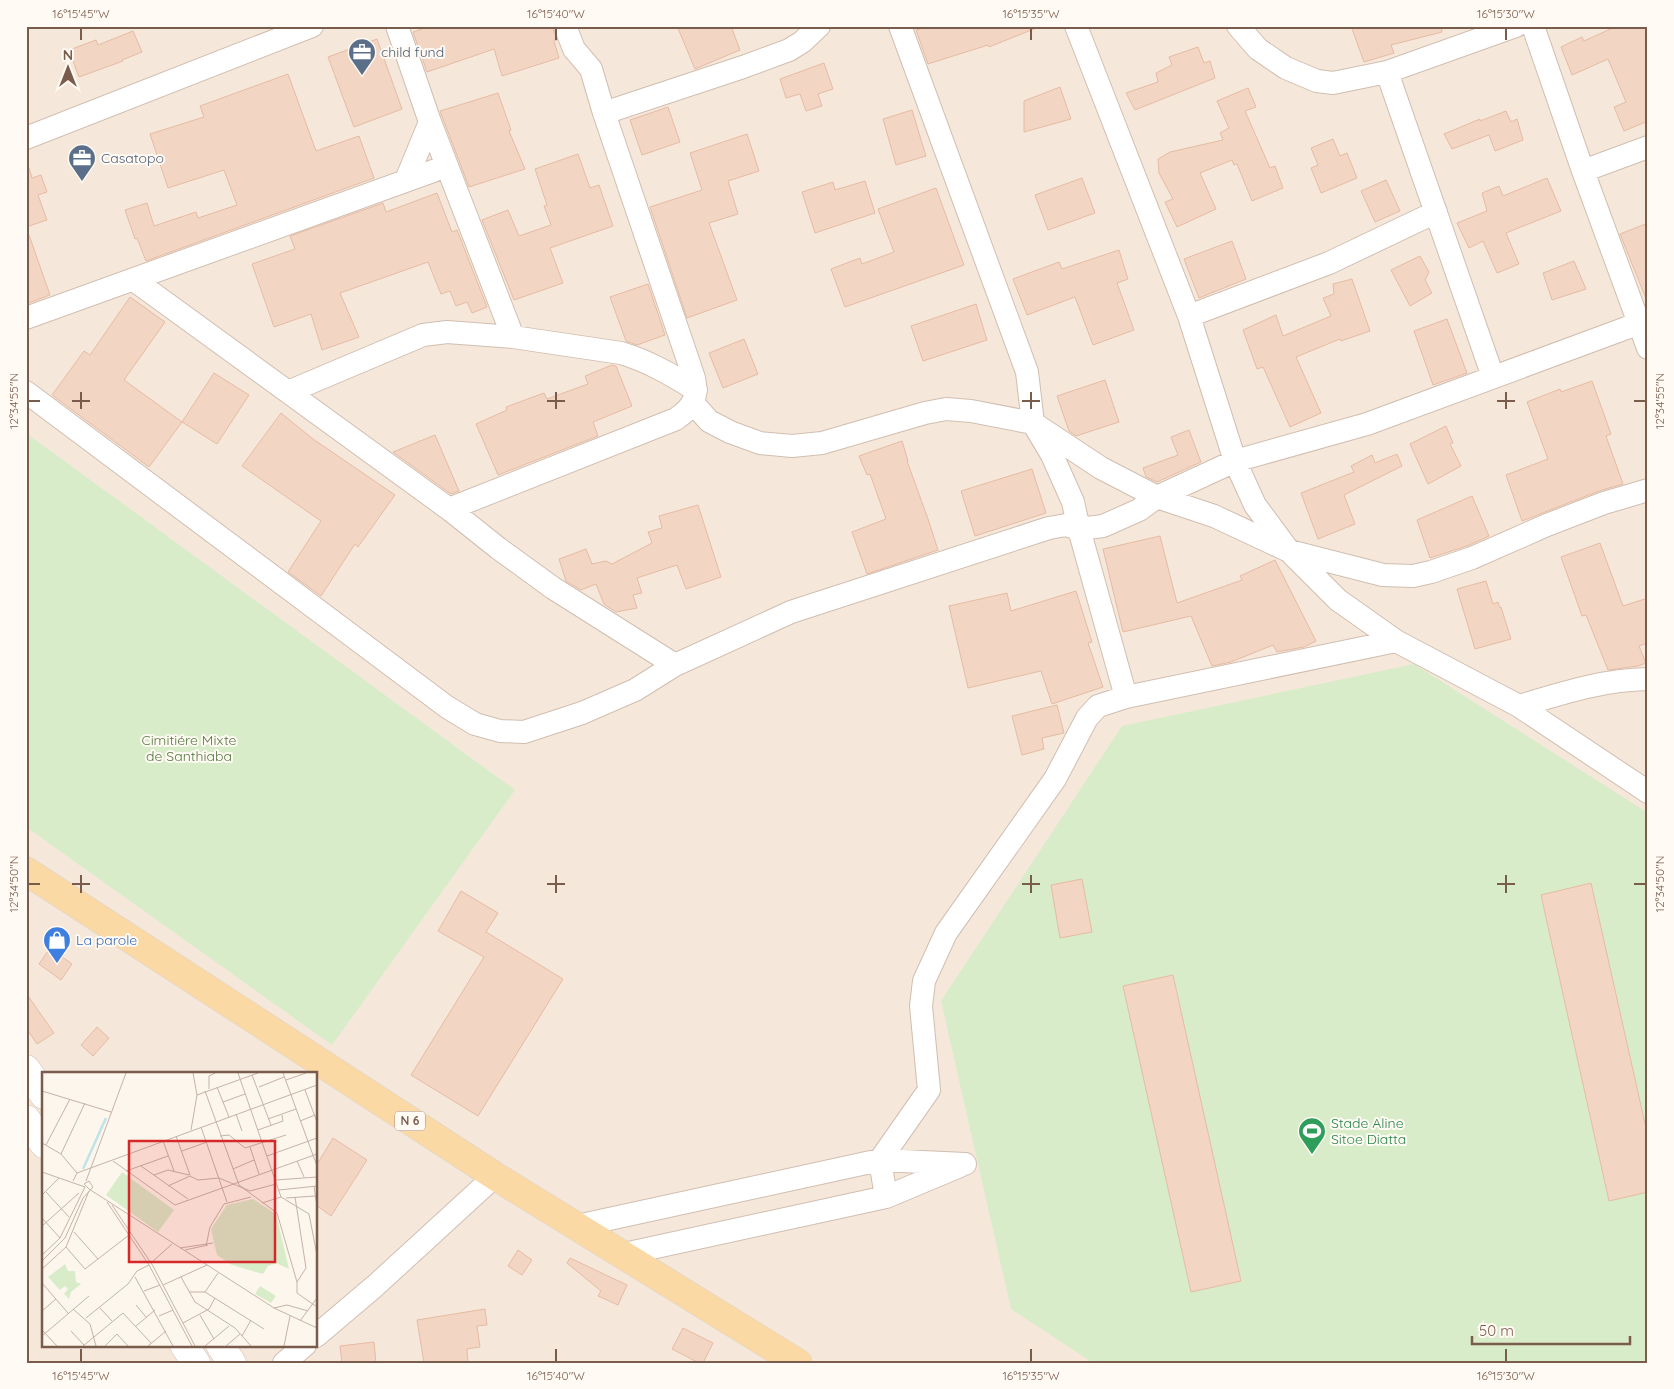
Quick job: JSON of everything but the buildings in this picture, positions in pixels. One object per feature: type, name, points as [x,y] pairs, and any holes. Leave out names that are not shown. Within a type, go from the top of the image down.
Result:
[{"type":"main road","name":"N 6","points":[[26,871],[496,1176],[798,1363]]},
{"type":"street","points":[[26,138],[312,26]]},
{"type":"street","points":[[398,26],[430,122],[513,337]]},
{"type":"street","points":[[565,26],[574,50],[591,69],[695,396],[709,421],[730,432],[760,443],[792,446],[822,443],[925,413],[946,410],[970,411],[1033,423],[1101,468],[1157,496],[1214,516],[1289,551],[1383,575],[1413,576],[1431,572],[1472,558],[1547,525],[1604,503],[1648,490]]},
{"type":"street","points":[[604,113],[789,50],[802,42],[819,26]]},
{"type":"street","points":[[900,26],[1027,372],[1033,423],[1052,455],[1073,502],[1126,697]]},
{"type":"street","points":[[1076,26],[1189,316],[1235,461],[1255,505],[1289,551],[1338,600],[1396,641],[1519,706],[1648,792]]},
{"type":"street","points":[[1238,26],[1258,49],[1286,68],[1317,81],[1333,82],[1387,72],[1516,26]]},
{"type":"street","points":[[1533,26],[1583,171],[1643,322],[1648,348]]},
{"type":"street","points":[[1387,72],[1493,377]]},
{"type":"street","points":[[406,180],[430,122]]},
{"type":"street","points":[[1583,171],[1648,147]]},
{"type":"street","points":[[26,318],[447,166]]},
{"type":"street","points":[[1189,316],[1329,263],[1436,212]]},
{"type":"street","points":[[134,280],[449,509],[553,588],[675,665]]},
{"type":"street","points":[[26,392],[447,707],[475,724],[500,731],[524,732],[582,714],[600,706],[635,690],[675,665],[791,612],[1049,528],[1066,525],[1079,529],[1103,526],[1139,510],[1157,496],[1235,461],[1367,424],[1643,322]]},
{"type":"street","points":[[288,392],[423,335],[447,332],[513,337],[621,353],[635,357],[670,373],[695,396]]},
{"type":"street","points":[[449,509],[676,419],[686,412],[695,396]]},
{"type":"street","points":[[886,1197],[880,1160],[929,1090],[921,1006],[924,981],[946,933],[1055,779],[1087,718],[1098,706],[1126,697],[1396,641]]},
{"type":"street","points":[[1519,706],[1591,685],[1622,680],[1648,679]]},
{"type":"street","points":[[26,1069],[42,1091]]},
{"type":"street","points":[[26,1119],[42,1141]]},
{"type":"street","points":[[577,1226],[880,1160],[965,1164],[886,1197],[624,1254]]},
{"type":"street","points":[[318,1334],[375,1286],[496,1176]]},
{"type":"street","points":[[185,1346],[196,1363]]},
{"type":"street","points":[[221,1346],[232,1363]]},
{"type":"street","points":[[284,1363],[304,1346]]},
{"type":"shaded area","points":[[26,26],[1648,26],[1648,1363],[26,1363]]},
{"type":"green space","name":"Cimitiére Mixte de Santhiaba","points":[[26,433],[515,790],[332,1045],[26,827]]},
{"type":"green space","name":"Stade Aline Sitoe Diatta","points":[[1414,664],[1648,813],[1648,1363],[1093,1363],[1011,1309],[941,1001],[1122,726]]},
{"type":"place","name":"child fund","points":[[362,76]]},
{"type":"place","name":"Casatopo","points":[[82,182]]},
{"type":"place","name":"La parole","points":[[57,964]]},
{"type":"place","name":"Stade Aline Sitoe Diatta","points":[[1312,1155]]}]
